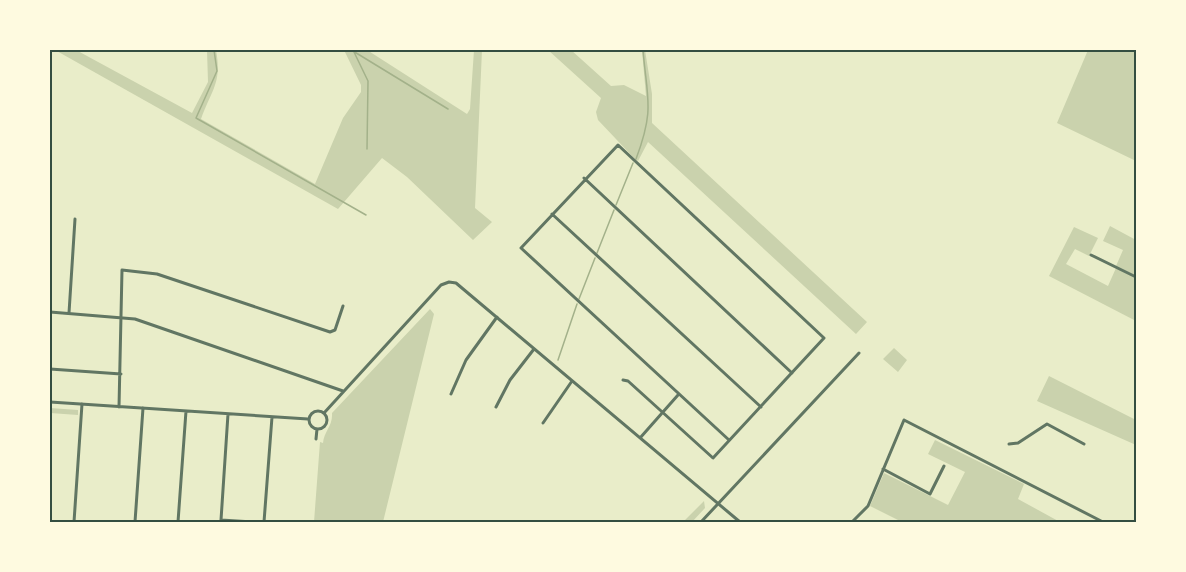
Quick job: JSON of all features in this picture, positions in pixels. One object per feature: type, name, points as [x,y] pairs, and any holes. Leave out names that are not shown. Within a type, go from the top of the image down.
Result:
[{"type":"street","points":[[623,380],[628,381],[711,458],[729,440],[761,407],[824,338],[618,145],[584,178],[520,248],[729,440]]},
{"type":"street","points":[[584,178],[792,373]]},
{"type":"street","points":[[552,214],[761,407]]},
{"type":"street","points":[[69,314],[75,219]]},
{"type":"street","points":[[1091,255],[1137,277]]},
{"type":"street","points":[[119,407],[122,270],[157,274],[330,332],[335,330],[343,306]]},
{"type":"street","points":[[324,413],[441,285],[449,282],[456,283],[740,522]]},
{"type":"street","points":[[50,312],[120,317],[142,321],[343,391]]},
{"type":"street","points":[[452,394],[466,360],[497,317]]},
{"type":"street","points":[[496,407],[510,380],[534,349]]},
{"type":"street","points":[[701,522],[859,353]]},
{"type":"street","points":[[50,369],[121,374]]},
{"type":"street","points":[[543,423],[572,381]]},
{"type":"street","points":[[640,438],[678,395]]},
{"type":"street","points":[[50,402],[308,419]]},
{"type":"street","points":[[74,522],[82,404]]},
{"type":"street","points":[[135,522],[143,408]]},
{"type":"street","points":[[178,522],[186,411]]},
{"type":"street","points":[[308,419],[314,411],[324,413]]},
{"type":"street","points":[[317,429],[326,423],[324,413]]},
{"type":"street","points":[[228,414],[221,520],[253,522]]},
{"type":"street","points":[[264,522],[272,417]]},
{"type":"street","points":[[308,419],[312,427],[317,429]]},
{"type":"street","points":[[852,522],[868,506],[904,420],[1103,522]]},
{"type":"street","points":[[1009,444],[1018,443],[1047,424],[1084,444]]},
{"type":"street","points":[[316,439],[317,429]]},
{"type":"street","points":[[883,469],[930,494],[944,466]]},
{"type":"green space","points":[[55,50],[76,50],[192,113],[208,82],[207,50],[216,50],[217,78],[201,119],[315,184],[343,118],[361,92],[361,85],[344,50],[367,50],[467,114],[470,109],[474,50],[482,50],[475,208],[492,222],[473,240],[407,177],[382,158],[338,209]]},
{"type":"green space","points":[[548,50],[571,50],[611,86],[624,85],[646,96],[642,50],[645,50],[652,94],[652,123],[867,322],[856,334],[648,142],[638,161],[633,157],[598,120],[596,112],[601,98]]},
{"type":"green space","points":[[1088,50],[1133,50],[1136,52],[1136,161],[1057,123]]},
{"type":"green space","points":[[1110,226],[1136,240],[1136,276],[1116,266],[1123,250],[1103,241]]},
{"type":"green space","points":[[1074,227],[1098,238],[1089,256],[1075,249],[1066,264],[1108,286],[1116,268],[1136,278],[1134,297],[1136,298],[1136,321],[1049,276]]},
{"type":"green space","points":[[430,309],[434,314],[383,522],[314,522],[320,442],[323,443],[332,413]]},
{"type":"green space","points":[[894,348],[907,360],[898,372],[883,359]]},
{"type":"green space","points":[[1049,376],[1136,420],[1136,445],[1037,401]]},
{"type":"green space","points":[[50,408],[78,410],[78,415],[50,413]]},
{"type":"green space","points":[[935,440],[1024,484],[1018,499],[1060,522],[902,522],[870,506],[884,473],[948,505],[965,472],[928,454]]},
{"type":"green space","points":[[704,501],[705,508],[692,522],[683,522]]},
{"type":"waterway","points":[[214,50],[217,71],[196,118],[366,215]]},
{"type":"waterway","points":[[353,50],[368,81],[367,149]]},
{"type":"waterway","points":[[636,159],[648,115],[643,50]]},
{"type":"waterway","points":[[353,51],[448,109]]},
{"type":"waterway","points":[[616,205],[633,163]]},
{"type":"waterway","points":[[597,253],[614,210]]},
{"type":"waterway","points":[[579,299],[595,258]]},
{"type":"waterway","points":[[558,360],[577,304]]}]
